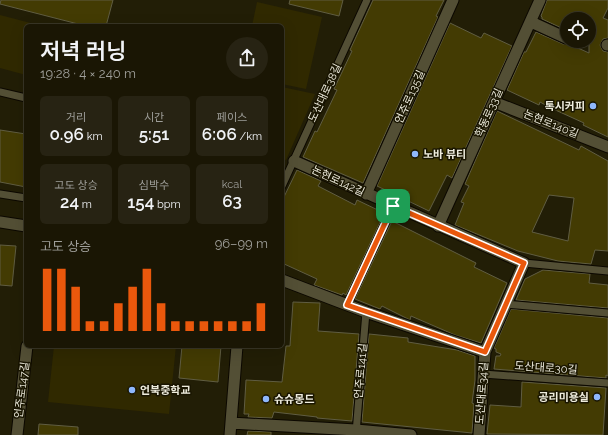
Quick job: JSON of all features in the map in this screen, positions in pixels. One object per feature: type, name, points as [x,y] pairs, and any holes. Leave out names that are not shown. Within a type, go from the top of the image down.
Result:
[{"type":"street","name":"언주로135길","points":[[366,194],[453,0]]},
{"type":"street","name":"학동로33길","points":[[438,226],[540,0]]},
{"type":"street","points":[[531,22],[560,35]]},
{"type":"street","name":"논현로140길","points":[[494,102],[608,147]]},
{"type":"street","name":"논현로142길","points":[[294,161],[524,263]]},
{"type":"street","points":[[0,222],[24,226]]},
{"type":"street","name":"도산대로34길","points":[[479,435],[485,352],[524,263]]},
{"type":"street","points":[[284,281],[366,312],[485,352]]},
{"type":"street","name":"언주로147길","points":[[17,435],[27,348]]},
{"type":"street","points":[[230,435],[237,348]]},
{"type":"street","points":[[231,423],[356,433],[411,435]]},
{"type":"lane","name":"도산대로38길","points":[[284,182],[368,0]]},
{"type":"lane","points":[[0,92],[24,98]]},
{"type":"lane","points":[[0,194],[24,198]]},
{"type":"lane","points":[[347,305],[393,206]]},
{"type":"lane","name":"논현로142길","points":[[524,263],[608,271]]},
{"type":"lane","points":[[506,304],[608,313]]},
{"type":"lane","name":"언주로141길","points":[[356,433],[366,312]]},
{"type":"lane","name":"도산대로30길","points":[[483,374],[608,383]]},
{"type":"shaded area","points":[[257,2],[322,17],[306,89],[284,84],[284,24],[252,24]]},
{"type":"shaded area","points":[[0,15],[34,24],[24,24],[24,74],[0,68]]},
{"type":"shaded area","points":[[284,87],[315,94],[286,160],[284,160]]},
{"type":"shaded area","points":[[54,348],[176,348],[169,414],[48,402]]},
{"type":"building","points":[[1,0],[113,0],[107,24],[78,24],[0,4]]},
{"type":"building","points":[[290,0],[343,0],[339,16],[289,4]]},
{"type":"building","points":[[373,0],[444,0],[436,16],[438,17],[363,183],[303,157],[337,90],[334,89],[352,51],[350,50]]},
{"type":"building","points":[[547,0],[608,0],[608,8],[603,18],[608,20],[608,38],[603,39],[600,45],[603,51],[608,52],[608,137],[583,125],[584,123],[540,102],[539,105],[507,90],[524,52],[526,52],[536,32],[560,43],[560,48],[578,48],[589,53],[589,48],[596,48],[596,12],[560,12],[560,27],[542,19],[541,16]]},
{"type":"building","points":[[450,23],[481,38],[484,33],[512,46],[452,178],[447,175],[429,211],[377,186]]},
{"type":"building","points":[[497,111],[579,150],[581,146],[608,161],[608,251],[595,250],[591,264],[558,261],[518,251],[455,225],[464,203],[461,202],[469,186],[465,184]],"holes":[[[549,195],[574,198],[568,241],[532,232]]]},
{"type":"building","points":[[0,130],[24,134],[24,187],[0,182]]},
{"type":"building","points":[[297,170],[321,181],[318,186],[355,205],[357,200],[382,212],[381,215],[383,216],[346,295],[314,285],[317,279],[284,264],[284,197]]},
{"type":"building","points":[[392,221],[476,263],[474,267],[507,283],[481,343],[455,335],[411,316],[410,320],[382,306],[380,309],[355,299]]},
{"type":"building","points":[[0,245],[16,246],[12,286],[0,285]]},
{"type":"building","points":[[543,270],[590,274],[589,283],[608,285],[608,308],[516,300],[525,279]]},
{"type":"building","points":[[293,302],[320,303],[318,331],[359,334],[352,421],[274,412],[272,418],[248,417],[249,414],[244,414],[246,380],[282,382],[286,346],[290,346]]},
{"type":"building","points":[[511,309],[608,318],[608,376],[606,375],[606,378],[494,369],[496,356],[500,356],[501,354],[496,352],[496,349],[494,348]]},
{"type":"building","points":[[369,334],[408,338],[408,342],[457,350],[475,356],[472,433],[362,422]]},
{"type":"building","points":[[182,348],[221,348],[218,382],[179,378]]},
{"type":"building","points":[[522,382],[606,388],[603,435],[487,434],[490,405],[521,407]]},
{"type":"building","points":[[39,424],[78,427],[78,435],[38,435]]},
{"type":"building","points":[[248,431],[271,432],[271,435],[247,435]]},
{"type":"place","name":"톡시커피","points":[[593,106]]},
{"type":"place","name":"노바 뷰티","points":[[415,154]]},
{"type":"place","name":"언북중학교","points":[[132,390]]},
{"type":"place","name":"공리미용실","points":[[597,397]]},
{"type":"place","name":"슈슈몽드","points":[[266,399]]},
{"type":"route","points":[[393,206],[524,263],[485,352],[347,305],[393,206]]}]
